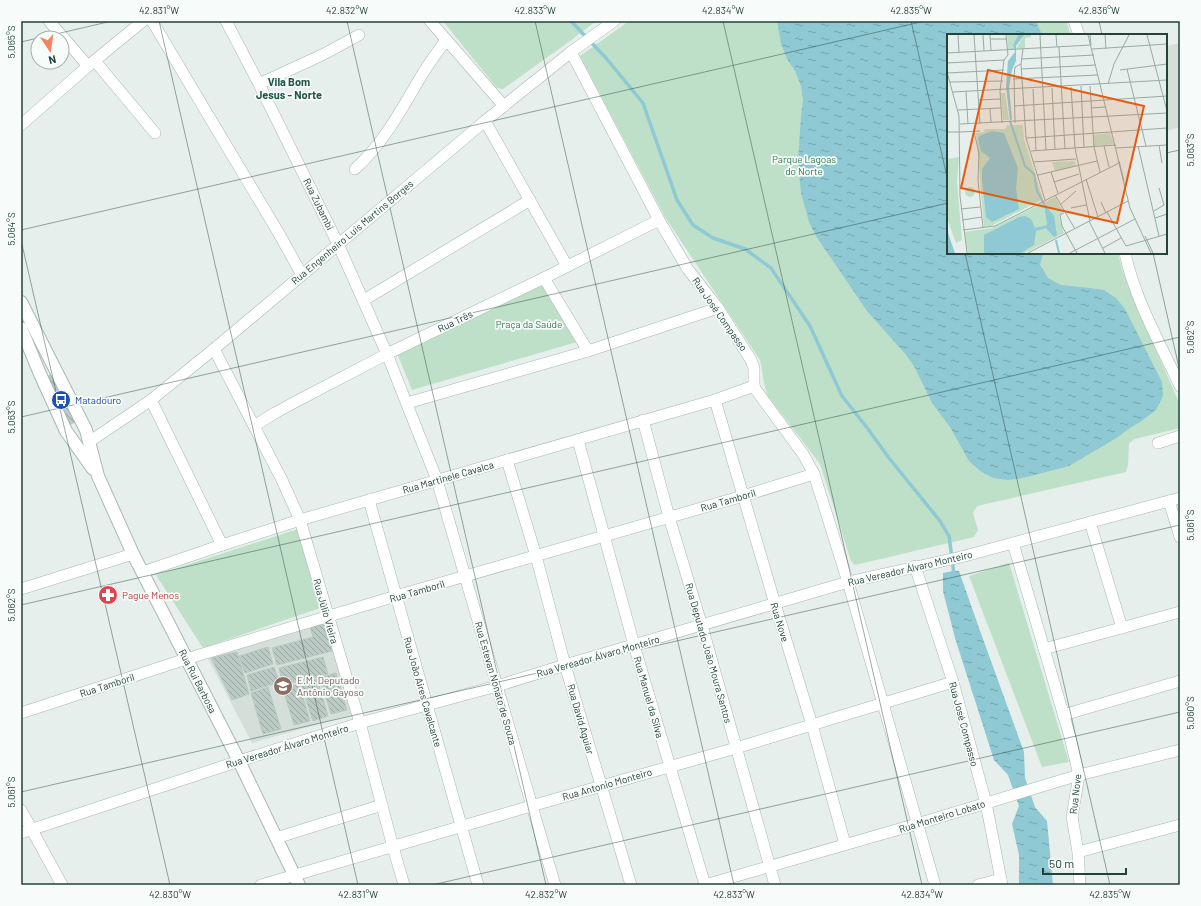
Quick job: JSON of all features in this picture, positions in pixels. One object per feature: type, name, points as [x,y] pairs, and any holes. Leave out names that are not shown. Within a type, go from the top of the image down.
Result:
[{"type":"street","points":[[49,21],[92,64],[155,133]]},
{"type":"street","points":[[21,125],[143,21]]},
{"type":"street","points":[[152,21],[278,232],[302,275]]},
{"type":"street","name":"Rua Zubambi","points":[[226,21],[259,84],[364,300],[437,480]]},
{"type":"street","points":[[430,21],[504,106]]},
{"type":"street","name":"Rua Engenheiro Luis Martins Borges","points":[[89,442],[151,400],[214,349],[485,121],[614,21]]},
{"type":"street","points":[[1074,21],[1079,34]]},
{"type":"street","points":[[259,84],[324,54],[359,35]]},
{"type":"street","points":[[355,168],[373,151],[446,40]]},
{"type":"street","name":"Rua José Compasso","points":[[575,50],[659,220],[687,268],[718,308],[751,360],[754,368],[754,386]]},
{"type":"street","points":[[485,121],[567,266]]},
{"type":"street","points":[[364,300],[530,200]]},
{"type":"street","name":"Rua Três","points":[[254,426],[275,413],[387,354],[544,278],[659,220]]},
{"type":"street","points":[[1126,254],[1132,279],[1144,309],[1180,386]]},
{"type":"street","points":[[544,278],[588,351]]},
{"type":"street","name":"Rua Rui Barbosa","points":[[21,302],[86,430],[98,476],[132,554],[143,572],[239,761],[296,880]]},
{"type":"street","points":[[407,403],[588,351],[718,308]]},
{"type":"street","name":"Rua Rui Barbosa","points":[[21,328],[66,431],[98,476]]},
{"type":"street","name":"Rua Júlio Vieira","points":[[214,349],[282,480],[300,520],[360,723],[404,885]]},
{"type":"street","points":[[754,386],[759,395],[803,454],[814,474],[848,582],[935,885]]},
{"type":"street","name":"Rua Martinele Cavalca","points":[[143,572],[300,520],[715,400],[754,386]]},
{"type":"street","points":[[151,400],[222,545]]},
{"type":"street","name":"Rua Nove","points":[[715,400],[812,725],[845,844]]},
{"type":"street","name":"Rua Deputado João Moura Santos","points":[[642,420],[775,885]]},
{"type":"street","points":[[1158,443],[1180,436]]},
{"type":"street","name":"Rua Manuel da Silva","points":[[578,440],[634,645],[705,885]]},
{"type":"street","name":"Rua David Aguiar","points":[[507,460],[536,556],[565,665],[600,786],[631,885]]},
{"type":"street","name":"Rua Tamboril","points":[[21,712],[186,659],[814,474]]},
{"type":"street","name":"Rua Estevan Nonato de Souza","points":[[437,480],[555,885]]},
{"type":"street","points":[[1175,499],[1180,537]]},
{"type":"street","name":"Rua Vereador Álvaro Monteiro","points":[[21,833],[239,761],[360,723],[497,686],[848,582],[961,557],[1175,499]]},
{"type":"street","name":"Rua João Aires Cavalcante","points":[[369,500],[460,827],[478,885]]},
{"type":"street","points":[[1090,522],[1122,628]]},
{"type":"street","name":"Rua Nove","points":[[1013,543],[1063,715],[1079,776],[1072,817],[1078,852],[1080,885]]},
{"type":"street","points":[[21,589],[132,554]]},
{"type":"street","name":"Rua José Compasso","points":[[915,566],[953,682],[986,804],[1002,882]]},
{"type":"street","points":[[1044,649],[1180,612]]},
{"type":"street","points":[[1063,715],[1180,681]]},
{"type":"street","name":"Rua Antonio Monteiro","points":[[261,885],[296,880],[393,847],[600,786],[736,748],[953,682]]},
{"type":"street","name":"Rua Monteiro Lobato","points":[[705,885],[986,804],[1012,795],[1180,750]]},
{"type":"street","points":[[276,838],[382,805]]},
{"type":"street","points":[[21,810],[62,885]]},
{"type":"street","points":[[1078,852],[1180,825]]},
{"type":"street","points":[[978,885],[1002,882]]},
{"type":"shaded area","points":[[1180,43],[1180,127],[1167,131],[1167,46]]},
{"type":"shaded area","name":"E.M. Deputado Antônio Gayoso","points":[[325,623],[353,714],[252,743],[207,657]]},
{"type":"green space","points":[[443,21],[596,21],[503,89],[497,88]]},
{"type":"green space","name":"Parque Lagoas do Norte","points":[[629,21],[1066,21],[1071,34],[947,34],[947,254],[1118,254],[1122,269],[1134,299],[1180,405],[1180,428],[1135,439],[1129,443],[1128,465],[1126,472],[977,506],[973,513],[978,530],[974,537],[855,565],[851,561],[820,464],[768,396],[760,360],[665,217],[580,56]]},
{"type":"green space","name":"Praça da Saúde","points":[[543,282],[577,342],[412,390],[397,353]]},
{"type":"green space","points":[[298,529],[320,608],[203,648],[156,575]]},
{"type":"green space","points":[[1009,563],[1069,762],[1042,767],[969,576]]},
{"type":"water","points":[[777,21],[1036,21],[1042,34],[947,34],[947,254],[1043,254],[1040,265],[1048,278],[1061,285],[1104,290],[1116,298],[1125,309],[1162,382],[1163,396],[1156,410],[1118,437],[1069,466],[1023,478],[1008,480],[993,478],[980,471],[969,461],[950,427],[932,403],[915,368],[907,356],[867,311],[816,236],[809,222],[801,193],[798,161],[803,100],[801,86],[781,44]]},
{"type":"water","points":[[959,571],[1024,752],[1025,778],[1035,807],[1047,821],[1053,885],[1019,885],[1019,855],[1012,824],[1019,806],[1008,775],[994,760],[955,638],[943,591],[943,573]]},
{"type":"building","name":"Matadouro","points":[[55,373],[78,421],[66,426],[44,378]]},
{"type":"building","points":[[324,624],[332,651],[277,665],[272,648],[313,637],[310,627]]},
{"type":"building","points":[[268,647],[273,664],[245,673],[239,656]]},
{"type":"building","points":[[237,652],[249,694],[232,700],[211,658]]},
{"type":"building","points":[[323,657],[328,674],[283,685],[279,668]]},
{"type":"building","points":[[274,667],[279,682],[251,691],[247,675]]},
{"type":"building","points":[[336,673],[347,710],[331,714],[320,678]]},
{"type":"building","points":[[317,679],[328,716],[313,721],[301,684]]},
{"type":"building","points":[[299,684],[310,721],[294,725],[283,689]]},
{"type":"building","points":[[268,687],[281,729],[263,734],[251,693]]},
{"type":"waterway","points":[[571,21],[606,58],[643,103],[677,200],[693,225],[713,238],[745,249],[771,268],[810,326],[842,396],[889,458],[940,521],[949,536],[954,574]]},
{"type":"place","name":"Matadouro","points":[[61,400]]},
{"type":"place","name":"Pague Menos","points":[[108,595]]},
{"type":"place","name":"E.M. Deputado Antônio Gayoso","points":[[283,686]]},
{"type":"district","name":"Vila Bom Jesus - Norte","points":[[289,88]]}]
